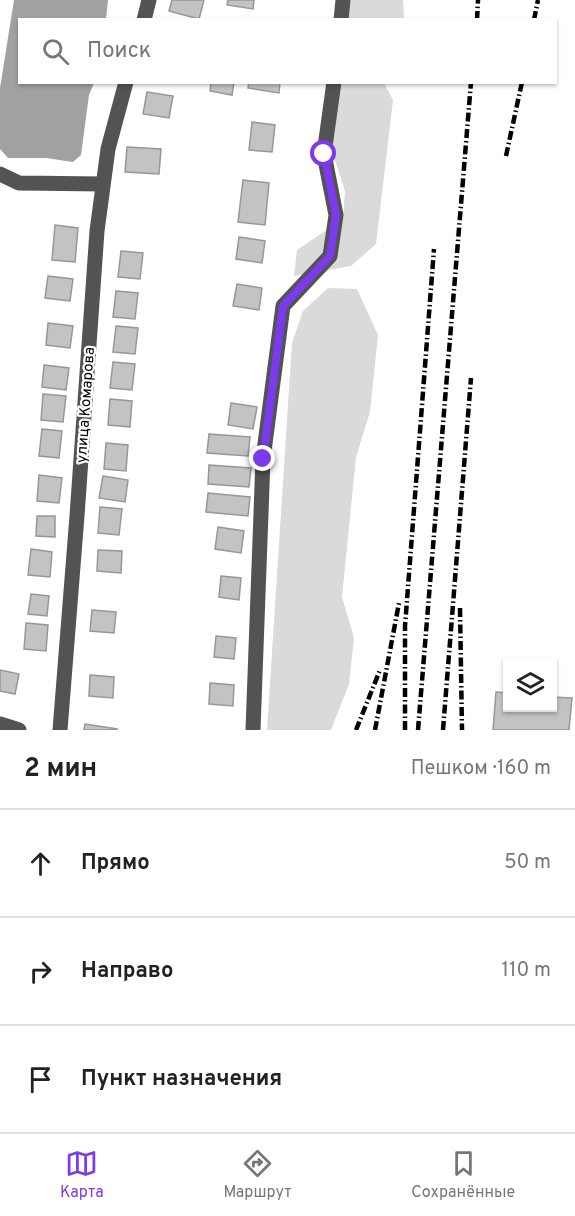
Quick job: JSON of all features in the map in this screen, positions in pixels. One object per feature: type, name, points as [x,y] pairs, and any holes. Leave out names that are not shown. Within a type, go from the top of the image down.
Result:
[{"type":"street","points":[[144,18],[149,0]]},
{"type":"street","points":[[341,18],[343,0]]},
{"type":"street","name":"улица Комарова","points":[[60,730],[97,231],[108,149],[125,84]]},
{"type":"street","points":[[253,730],[263,459],[283,306],[330,256],[336,215],[324,154],[334,84]]},
{"type":"street","points":[[0,174],[20,183],[103,184]]},
{"type":"street","points":[[0,724],[18,730]]},
{"type":"shaded area","points":[[14,0],[108,0],[106,18],[18,18],[18,84],[94,84],[89,95],[81,155],[73,162],[46,158],[8,158],[0,149],[0,88]]},
{"type":"shaded area","points":[[346,0],[403,0],[403,18],[344,18]]},
{"type":"shaded area","points":[[338,84],[385,84],[393,100],[376,244],[351,266],[294,276],[297,250],[343,219],[345,191],[332,151]]},
{"type":"shaded area","points":[[328,288],[357,289],[378,335],[370,412],[356,457],[342,597],[354,638],[349,684],[331,730],[267,730],[292,343],[303,311]]},
{"type":"building","points":[[172,0],[204,0],[199,18],[169,11]]},
{"type":"building","points":[[228,0],[254,0],[253,9],[227,5]]},
{"type":"building","points":[[211,84],[234,84],[232,95],[210,91]]},
{"type":"building","points":[[249,84],[280,84],[279,93],[248,88]]},
{"type":"building","points":[[147,92],[173,96],[169,118],[143,114]]},
{"type":"building","points":[[252,122],[275,125],[272,152],[249,150]]},
{"type":"building","points":[[127,147],[161,149],[159,174],[125,172]]},
{"type":"building","points":[[243,180],[269,183],[265,225],[238,222]]},
{"type":"building","points":[[55,225],[78,228],[75,262],[52,260]]},
{"type":"building","points":[[239,237],[265,241],[262,263],[236,259]]},
{"type":"building","points":[[121,251],[143,253],[140,279],[118,277]]},
{"type":"building","points":[[48,276],[73,279],[70,301],[45,298]]},
{"type":"building","points":[[237,284],[262,288],[259,310],[233,306]]},
{"type":"building","points":[[116,291],[138,293],[135,319],[113,317]]},
{"type":"building","points":[[48,323],[73,326],[70,348],[46,345]]},
{"type":"building","points":[[116,326],[138,328],[135,354],[113,352]]},
{"type":"building","points":[[113,362],[135,364],[132,390],[110,388]]},
{"type":"building","points":[[44,365],[69,368],[66,390],[42,387]]},
{"type":"building","points":[[43,394],[66,396],[63,422],[41,420]]},
{"type":"building","points":[[110,399],[132,401],[130,427],[108,425]]},
{"type":"building","points":[[231,403],[257,407],[253,429],[228,425]]},
{"type":"building","points":[[42,429],[62,431],[59,458],[39,456]]},
{"type":"building","points":[[209,434],[250,437],[248,456],[207,453]]},
{"type":"building","points":[[106,443],[128,445],[126,471],[104,469]]},
{"type":"building","points":[[209,465],[251,468],[249,487],[208,484]]},
{"type":"building","points":[[39,475],[62,478],[59,503],[37,501]]},
{"type":"building","points":[[103,476],[128,480],[125,502],[99,498]]},
{"type":"building","points":[[208,493],[250,497],[248,516],[206,512]]},
{"type":"building","points":[[100,507],[122,509],[119,535],[98,533]]},
{"type":"building","points":[[37,516],[55,516],[55,537],[36,536]]},
{"type":"building","points":[[218,527],[244,531],[241,553],[215,549]]},
{"type":"building","points":[[31,549],[52,552],[50,577],[28,575]]},
{"type":"building","points":[[98,550],[122,551],[121,573],[97,571]]},
{"type":"building","points":[[221,576],[241,578],[239,600],[219,597]]},
{"type":"building","points":[[31,594],[49,596],[47,616],[28,614]]},
{"type":"building","points":[[92,610],[116,612],[114,633],[90,631]]},
{"type":"building","points":[[26,623],[48,625],[46,651],[24,649]]},
{"type":"building","points":[[216,636],[236,638],[234,659],[214,657]]},
{"type":"building","points":[[0,670],[19,674],[15,694],[0,691]]},
{"type":"building","points":[[90,675],[114,677],[113,698],[89,696]]},
{"type":"building","points":[[210,683],[234,685],[233,706],[209,704]]},
{"type":"building","points":[[496,692],[503,693],[503,712],[557,712],[557,697],[572,698],[569,730],[493,730]]},
{"type":"building","points":[[85,724],[117,729],[117,730],[84,730]]},
{"type":"railway","points":[[477,18],[478,0]]},
{"type":"railway","points":[[534,18],[538,0]]},
{"type":"railway","points":[[418,730],[471,84]]},
{"type":"railway","points":[[506,156],[522,84]]},
{"type":"railway","points":[[405,730],[405,626],[434,249]]},
{"type":"railway","points":[[443,730],[471,378]]},
{"type":"railway","points":[[375,730],[399,603]]},
{"type":"railway","points":[[460,608],[462,730]]},
{"type":"railway","points":[[356,730],[380,670]]},
{"type":"route","points":[[263,459],[283,306],[330,256],[336,215],[324,154]]}]
